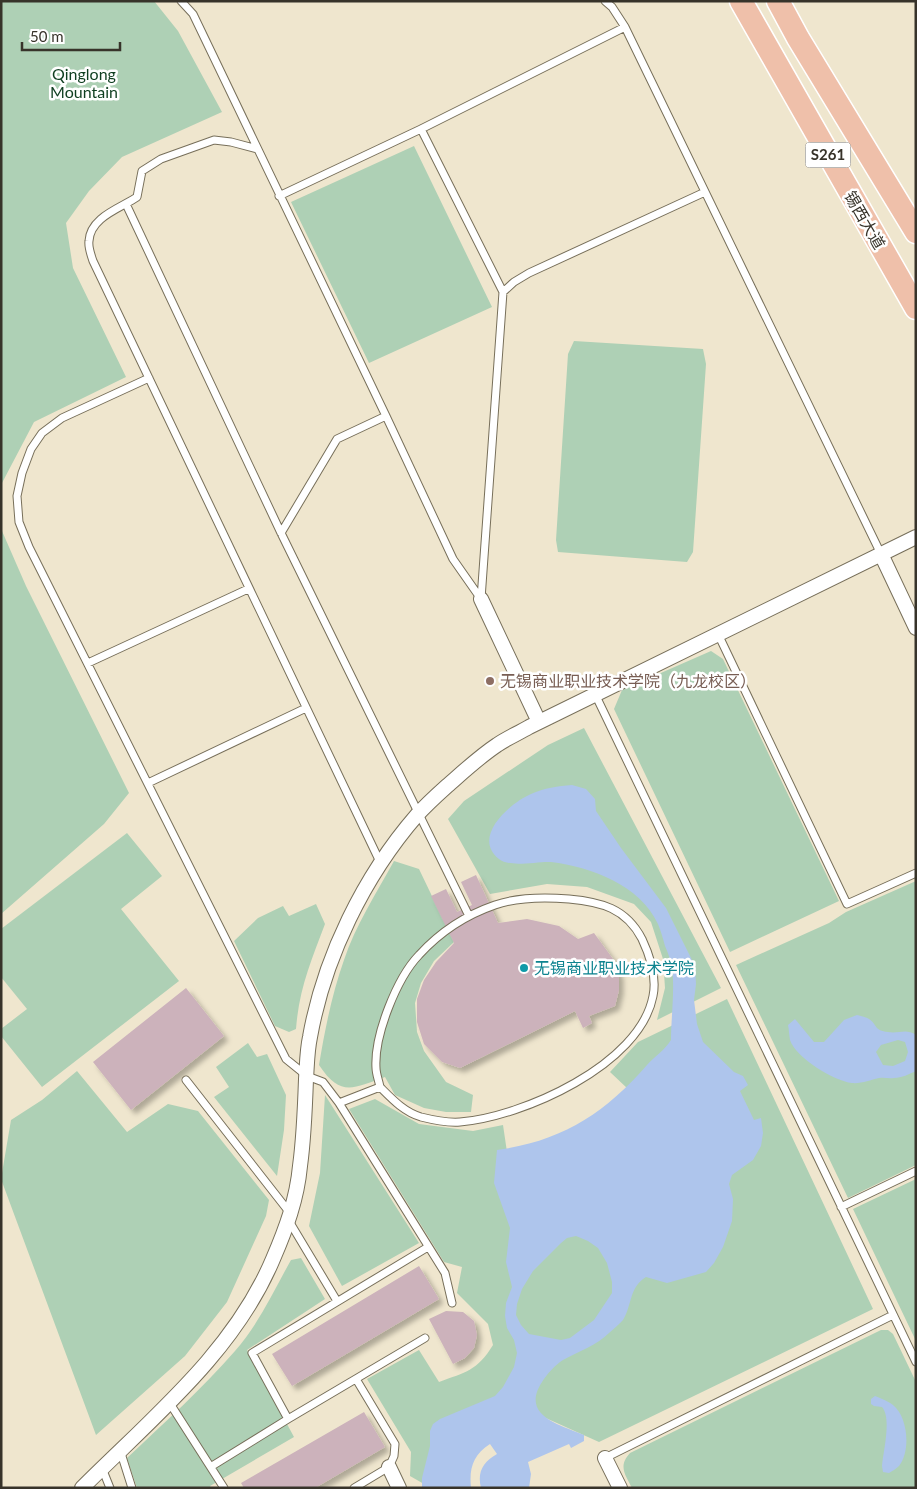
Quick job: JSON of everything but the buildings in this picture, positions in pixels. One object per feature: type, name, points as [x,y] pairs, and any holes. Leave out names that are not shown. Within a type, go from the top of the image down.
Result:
[{"type":"main road","name":"锡西大道","points":[[741,1],[916,308]]},
{"type":"main road","name":"S261","points":[[778,1],[798,38],[916,232]]},
{"type":"street","points":[[82,1488],[197,1374],[226,1340],[250,1303],[272,1262],[290,1217],[300,1168],[309,1038],[318,999],[330,961],[347,922],[381,864],[418,814],[470,766],[498,745],[539,722],[916,537]]},
{"type":"street","points":[[881,554],[916,628]]},
{"type":"street","points":[[481,598],[539,722]]},
{"type":"street","points":[[605,1458],[620,1488]]},
{"type":"street","points":[[389,1467],[398,1488]]},
{"type":"lane","points":[[182,1],[193,14],[453,559],[481,598]]},
{"type":"lane","points":[[605,1],[612,7],[625,27],[881,554]]},
{"type":"lane","points":[[279,196],[421,129],[625,27]]},
{"type":"lane","points":[[421,129],[503,292],[481,598]]},
{"type":"lane","points":[[257,150],[231,142],[214,140],[161,159],[142,171],[137,197],[105,214],[94,226],[88,241],[93,261],[148,378],[381,864]]},
{"type":"lane","points":[[503,292],[514,282],[529,273],[705,192]]},
{"type":"lane","points":[[126,204],[281,533],[469,916]]},
{"type":"lane","points":[[148,378],[62,418],[42,433],[31,449],[22,473],[17,496],[19,522],[29,547],[286,1059],[307,1076],[323,1082],[339,1103],[445,1272],[452,1303]]},
{"type":"lane","points":[[281,533],[337,439],[386,416]]},
{"type":"lane","points":[[88,663],[248,589]]},
{"type":"lane","points":[[718,634],[847,904],[916,873]]},
{"type":"lane","points":[[595,694],[916,1362]]},
{"type":"lane","points":[[148,783],[306,708]]},
{"type":"lane","points":[[550,897],[600,903],[618,912],[630,922],[641,937],[654,973],[653,996],[647,1015],[633,1036],[605,1063],[571,1085],[509,1112],[459,1122],[439,1121],[418,1116],[398,1106],[380,1087],[376,1067],[378,1046],[388,1010],[401,980],[418,956],[438,936],[469,916],[496,905],[527,898],[550,897]]},
{"type":"lane","points":[[186,1080],[290,1217],[337,1301]]},
{"type":"lane","points":[[339,1103],[380,1087]]},
{"type":"lane","points":[[841,1208],[916,1171]]},
{"type":"lane","points":[[288,1419],[252,1353],[428,1247]]},
{"type":"lane","points":[[605,1458],[893,1315]]},
{"type":"lane","points":[[212,1466],[425,1338]]},
{"type":"lane","points":[[354,1488],[389,1467],[394,1456],[394,1444],[356,1379]]},
{"type":"lane","points":[[169,1402],[212,1466],[221,1487]]},
{"type":"lane","points":[[120,1450],[132,1488]]},
{"type":"lane","points":[[102,1468],[110,1488]]},
{"type":"green space","name":"Qinglong Mountain","points":[[1,1],[154,1],[178,31],[222,112],[122,157],[89,191],[66,223],[73,268],[126,377],[34,422],[2,483],[2,531],[26,586],[129,793],[104,824],[1,914]]},
{"type":"green space","points":[[414,146],[492,307],[369,363],[291,202]]},
{"type":"green space","points":[[574,341],[703,349],[706,364],[693,552],[687,562],[558,552],[556,540],[568,354]]},
{"type":"green space","points":[[711,651],[723,659],[839,901],[730,952],[614,709],[622,690]]},
{"type":"green space","points":[[584,728],[721,988],[657,1020],[665,988],[663,959],[651,922],[634,904],[587,887],[547,884],[490,894],[448,819],[464,801],[548,745]]},
{"type":"green space","points":[[127,833],[162,876],[121,909],[179,981],[42,1087],[1,1036],[1,1029],[27,1009],[1,977],[1,929]]},
{"type":"green space","points":[[394,861],[419,869],[454,942],[434,961],[421,983],[415,1003],[417,1032],[424,1051],[446,1082],[473,1095],[471,1112],[446,1112],[424,1108],[395,1095],[385,1077],[356,1087],[348,1088],[341,1086],[334,1082],[319,1065],[332,999],[349,947],[367,909]]},
{"type":"green space","points":[[916,881],[916,1165],[848,1198],[736,965],[829,923],[846,912]]},
{"type":"green space","points":[[316,904],[325,924],[310,963],[303,988],[296,1029],[289,1032],[275,1026],[234,941],[258,918],[283,906],[289,916]]},
{"type":"green space","points":[[727,999],[873,1309],[599,1442],[499,1397],[424,1484],[410,1476],[411,1452],[367,1379],[419,1350],[439,1382],[470,1370],[482,1360],[493,1345],[488,1324],[457,1293],[462,1267],[444,1262],[349,1109],[375,1099],[419,1124],[473,1131],[503,1125],[507,1152],[571,1134],[628,1089],[610,1072],[638,1042]]},
{"type":"green space","points":[[248,1043],[257,1057],[267,1054],[286,1095],[284,1130],[277,1176],[214,1097],[229,1087],[216,1067]]},
{"type":"green space","points":[[77,1071],[127,1132],[168,1104],[198,1111],[269,1200],[266,1216],[227,1302],[185,1356],[96,1435],[1,1179],[11,1120],[42,1100]]},
{"type":"green space","points":[[325,1095],[419,1243],[342,1286],[309,1226],[320,1173]]},
{"type":"green space","points":[[916,1179],[916,1341],[853,1209]]},
{"type":"green space","points":[[301,1258],[325,1299],[247,1350],[294,1437],[210,1486],[211,1488],[137,1488],[127,1458],[196,1392],[244,1341],[291,1260]]},
{"type":"green space","points":[[881,1330],[888,1330],[893,1334],[916,1382],[916,1488],[632,1488],[624,1470],[624,1462],[630,1453]]},
{"type":"water","points":[[572,785],[586,789],[595,799],[596,811],[666,908],[695,966],[696,984],[694,1000],[697,1024],[703,1042],[734,1072],[743,1076],[748,1085],[740,1091],[754,1120],[761,1118],[763,1133],[761,1146],[753,1160],[732,1175],[729,1184],[733,1199],[732,1221],[723,1247],[714,1263],[706,1272],[667,1283],[646,1277],[640,1281],[636,1286],[623,1320],[599,1341],[560,1362],[542,1382],[537,1394],[536,1403],[539,1411],[554,1423],[584,1435],[584,1441],[571,1448],[569,1444],[528,1462],[531,1474],[529,1488],[481,1488],[480,1477],[482,1468],[488,1460],[497,1454],[490,1444],[484,1448],[473,1463],[471,1488],[422,1488],[422,1478],[430,1446],[430,1431],[433,1424],[440,1419],[495,1396],[503,1387],[514,1367],[517,1353],[514,1340],[507,1328],[505,1316],[506,1303],[512,1287],[506,1262],[510,1228],[494,1183],[497,1150],[542,1140],[562,1132],[598,1111],[615,1098],[671,1040],[673,976],[671,962],[658,924],[650,910],[627,889],[613,880],[598,874],[582,868],[551,862],[504,862],[491,850],[489,841],[491,831],[504,813],[513,805],[522,798],[536,792]],"holes":[[[576,1236],[598,1248],[607,1263],[612,1282],[612,1293],[594,1320],[570,1338],[561,1340],[529,1334],[521,1325],[516,1315],[522,1289],[533,1271],[567,1238]]]},
{"type":"water","points":[[857,1015],[869,1019],[878,1029],[883,1031],[909,1032],[916,1035],[916,1071],[897,1078],[881,1078],[852,1083],[836,1078],[816,1068],[800,1054],[790,1040],[788,1025],[795,1019],[814,1042],[824,1042],[844,1020]],"holes":[[[898,1040],[905,1042],[908,1052],[905,1061],[893,1066],[883,1065],[876,1052],[881,1045]]]},
{"type":"water","points":[[875,1396],[893,1405],[898,1410],[905,1426],[906,1443],[903,1460],[899,1466],[889,1473],[883,1472],[882,1466],[887,1427],[885,1412],[882,1407],[871,1404],[871,1399]]},
{"type":"place","name":"无锡商业职业技术学院（九龙校区）","points":[[490,681]]},
{"type":"place","name":"无锡商业职业技术学院","points":[[524,968]]}]
